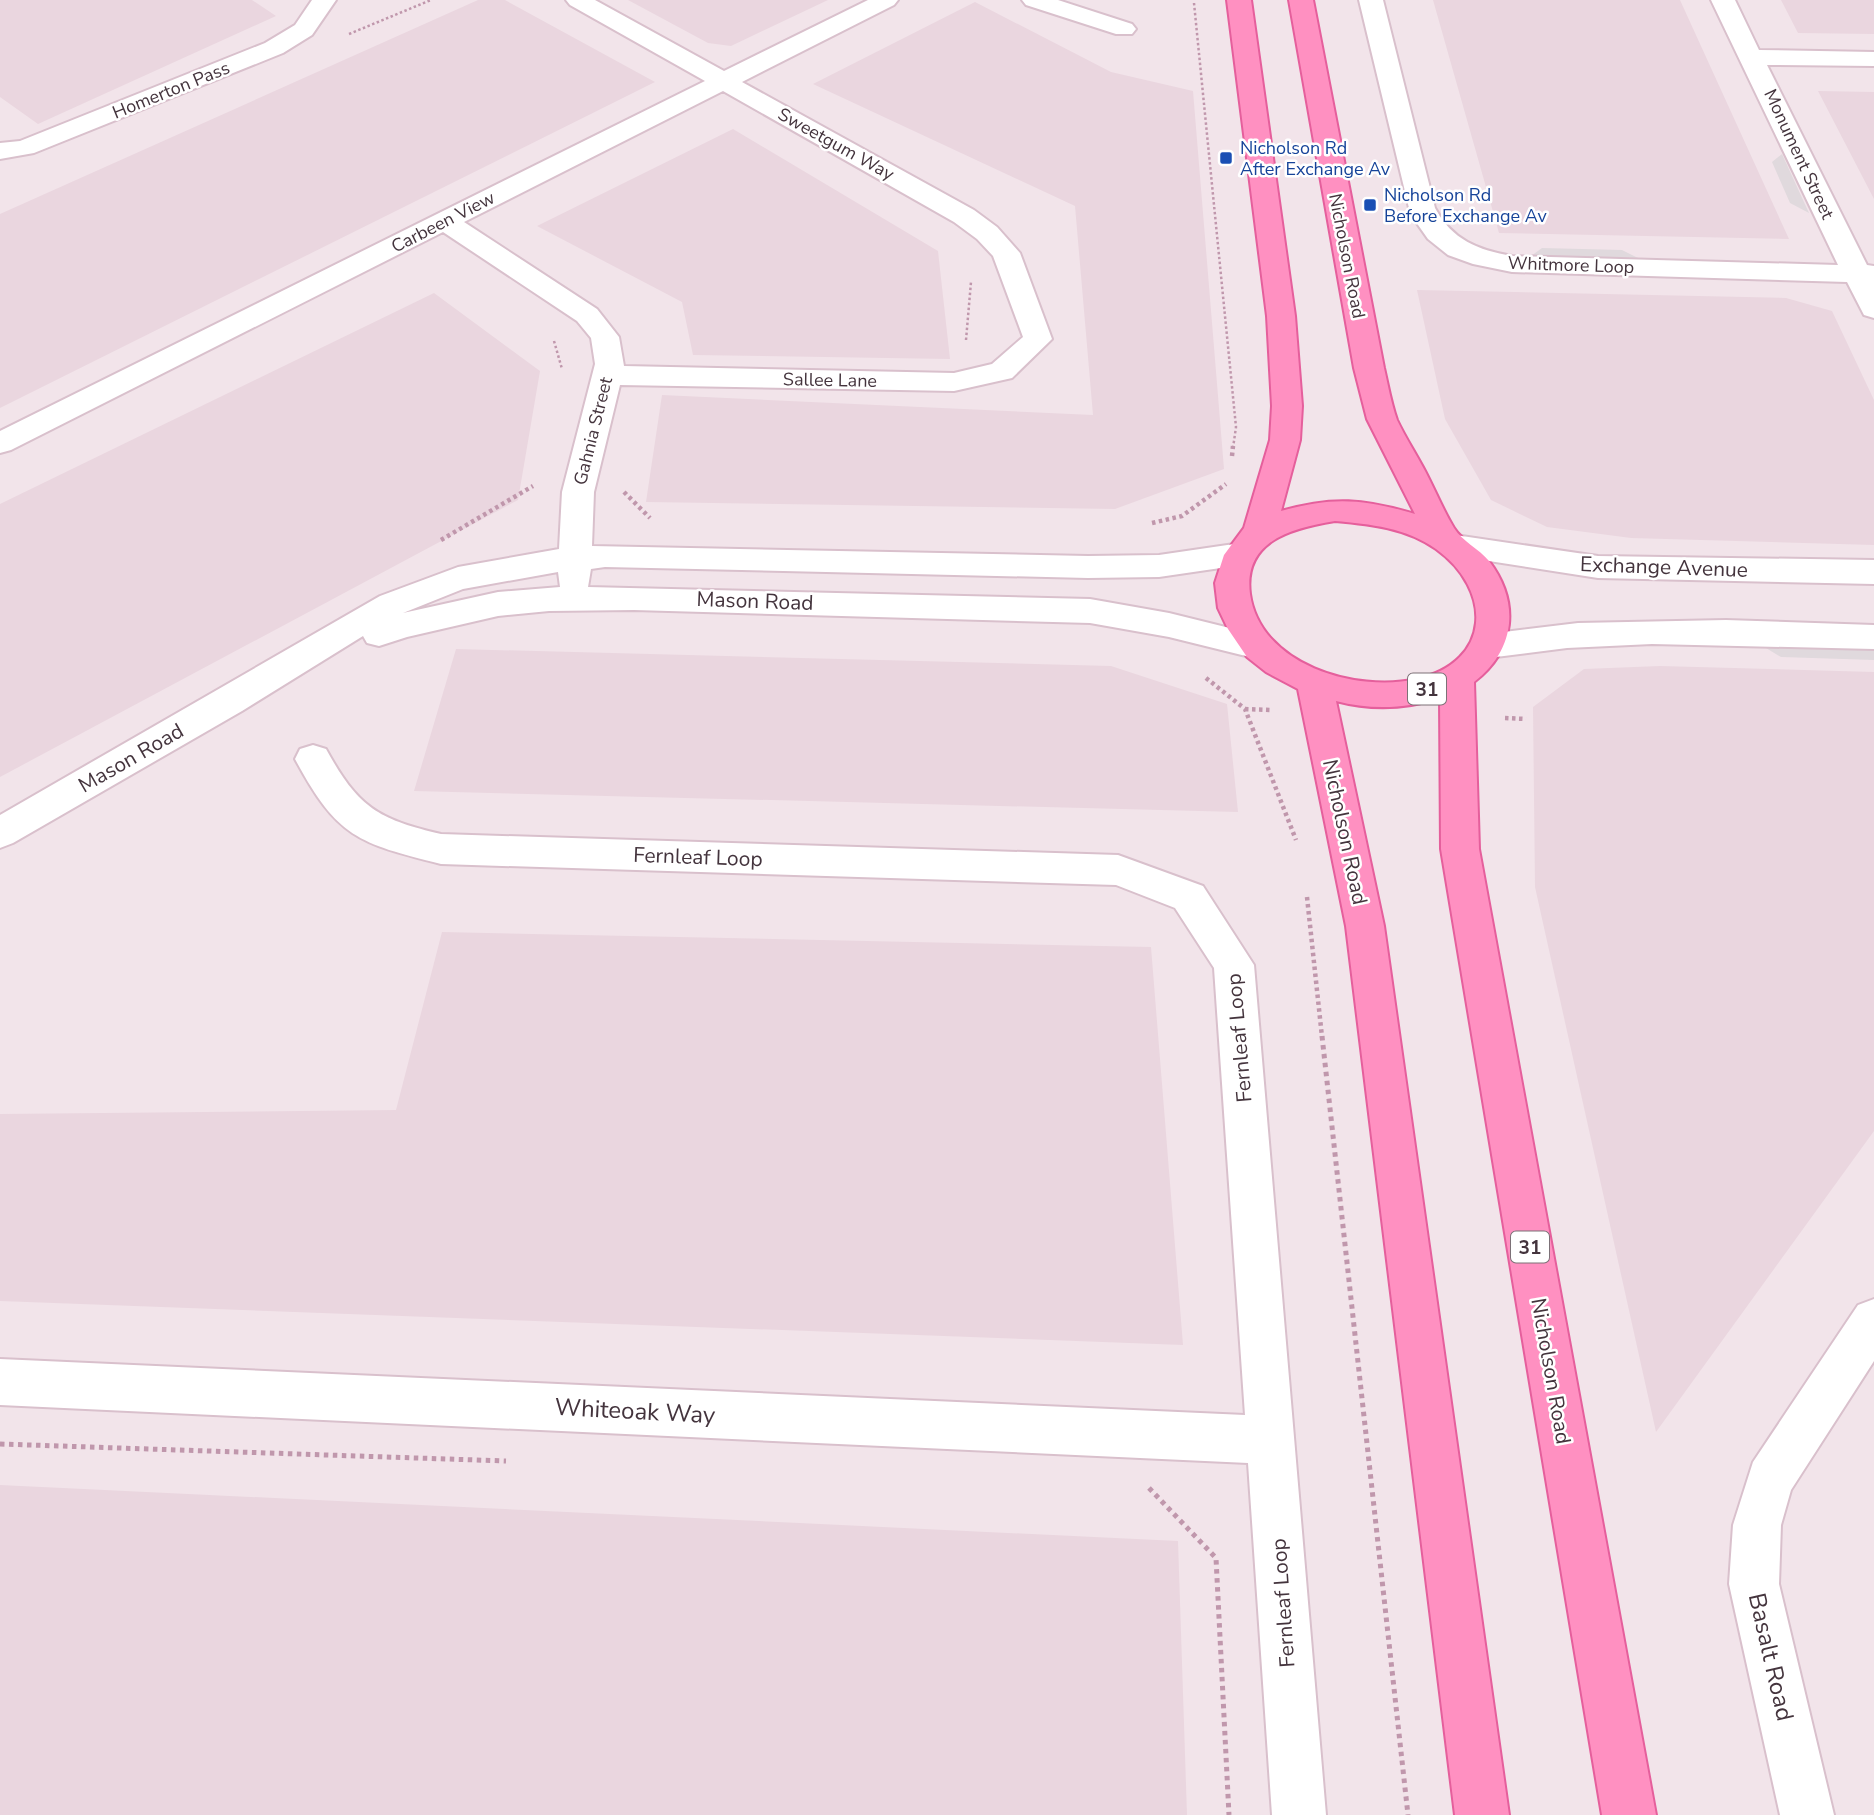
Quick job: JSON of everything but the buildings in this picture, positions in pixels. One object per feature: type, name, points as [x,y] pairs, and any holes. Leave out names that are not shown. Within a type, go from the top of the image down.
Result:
[{"type":"main road","name":"31","points":[[1239,0],[1281,316],[1287,406],[1285,440],[1250,544],[1232,576],[1232,599],[1240,624],[1258,647],[1283,667],[1314,682],[1351,693],[1390,695],[1427,690],[1457,677],[1475,663],[1488,646]]},
{"type":"main road","name":"Nicholson Road","points":[[1301,0],[1368,368],[1382,419],[1450,543]]},
{"type":"main road","name":"Nicholson Road","points":[[1250,544],[1299,516],[1335,510],[1374,513],[1399,519],[1450,543],[1474,564],[1488,584],[1495,605],[1494,626],[1488,646]]},
{"type":"main road","name":"Nicholson Road","points":[[1457,677],[1460,849],[1629,1815]]},
{"type":"main road","name":"Nicholson Road","points":[[1314,682],[1365,926],[1482,1815]]},
{"type":"street","name":"Homerton Pass","points":[[0,151],[25,148],[274,48],[304,30],[324,0]]},
{"type":"street","name":"Sweetgum Way","points":[[578,0],[964,216],[987,233],[1006,253],[1038,339]]},
{"type":"street","name":"Carbeen View","points":[[0,443],[886,0]]},
{"type":"street","points":[[1034,0],[1124,29]]},
{"type":"street","name":"Whitmore Loop","points":[[1371,0],[1422,208],[1428,223],[1441,240],[1477,257],[1511,264],[1865,274]]},
{"type":"street","name":"Monument Street","points":[[1723,0],[1865,274],[1874,309]]},
{"type":"street","points":[[1753,57],[1874,59]]},
{"type":"street","name":"Gahnia Street","points":[[445,221],[587,315],[605,337],[610,364],[578,492],[573,599]]},
{"type":"street","name":"Sallee Lane","points":[[607,375],[954,382],[1002,370],[1038,339]]},
{"type":"street","name":"Exchange Avenue","points":[[1450,543],[1598,567],[1874,572]]},
{"type":"street","name":"Mason Road","points":[[0,833],[262,682],[380,610],[438,585],[496,570],[575,559],[663,556],[1088,567],[1159,566],[1250,544]]},
{"type":"street","name":"Mason Road","points":[[262,682],[400,626],[498,604],[573,599],[634,598],[1090,611],[1169,625],[1258,647]]},
{"type":"street","points":[[1488,646],[1519,645],[1573,635],[1656,631],[1751,631],[1874,637]]},
{"type":"street","name":"Fernleaf Loop","points":[[313,758],[329,790],[353,818],[390,837],[440,849],[1118,870],[1189,897],[1234,965],[1299,1815]]},
{"type":"street","name":"Basalt Road","points":[[1807,1815],[1754,1584],[1757,1525],[1770,1479],[1874,1321]]},
{"type":"street","name":"Whiteoak Way","points":[[0,1382],[1270,1440]]},
{"type":"path","points":[[552,336],[562,368],[559,382]]},
{"type":"path","points":[[436,542],[533,487],[536,474]]},
{"type":"path","points":[[1204,676],[1245,709],[1298,846]]},
{"type":"path","points":[[1306,886],[1408,1815]]},
{"type":"path","points":[[0,1444],[516,1461]]},
{"type":"path","points":[[1144,1482],[1216,1558],[1229,1815]]},
{"type":"shaded area","points":[[0,0],[252,0],[276,16],[38,124],[0,97]]},
{"type":"shaded area","points":[[478,0],[505,0],[655,82],[0,408],[0,214]]},
{"type":"shaded area","points":[[628,0],[828,0],[731,46],[708,43]]},
{"type":"shaded area","points":[[1433,0],[1680,0],[1789,239],[1499,233]]},
{"type":"shaded area","points":[[1781,0],[1874,0],[1874,34],[1798,33]]},
{"type":"shaded area","points":[[975,2],[1111,72],[1193,91],[1224,469],[1115,509],[646,502],[662,395],[1093,415],[1075,206],[813,84]]},
{"type":"shaded area","points":[[1818,91],[1874,92],[1874,199]]},
{"type":"shaded area","points":[[733,129],[938,251],[950,359],[693,355],[682,302],[537,226]]},
{"type":"shaded area","points":[[1782,154],[1809,213],[1790,203],[1772,162]]},
{"type":"shaded area","points":[[1542,248],[1622,250],[1638,258],[1531,256]]},
{"type":"shaded area","points":[[1417,290],[1786,298],[1832,311],[1874,400],[1874,545],[1631,538],[1547,527],[1491,500],[1445,419]]},
{"type":"shaded area","points":[[434,293],[540,371],[518,500],[0,777],[0,504]]},
{"type":"shaded area","points":[[1761,645],[1874,648],[1874,660],[1781,657]]},
{"type":"shaded area","points":[[456,649],[1111,666],[1227,704],[1238,812],[414,791]]},
{"type":"shaded area","points":[[1660,666],[1874,672],[1874,1131],[1656,1432],[1535,887],[1533,707],[1584,669]]},
{"type":"shaded area","points":[[442,932],[1151,947],[1183,1345],[0,1301],[0,1114],[396,1110]]},
{"type":"shaded area","points":[[0,1485],[1178,1541],[1187,1815],[0,1815]]},
{"type":"place","name":"Nicholson Rd After Exchange Av","points":[[1226,158]]},
{"type":"place","name":"Nicholson Rd Before Exchange Av","points":[[1370,205]]}]
